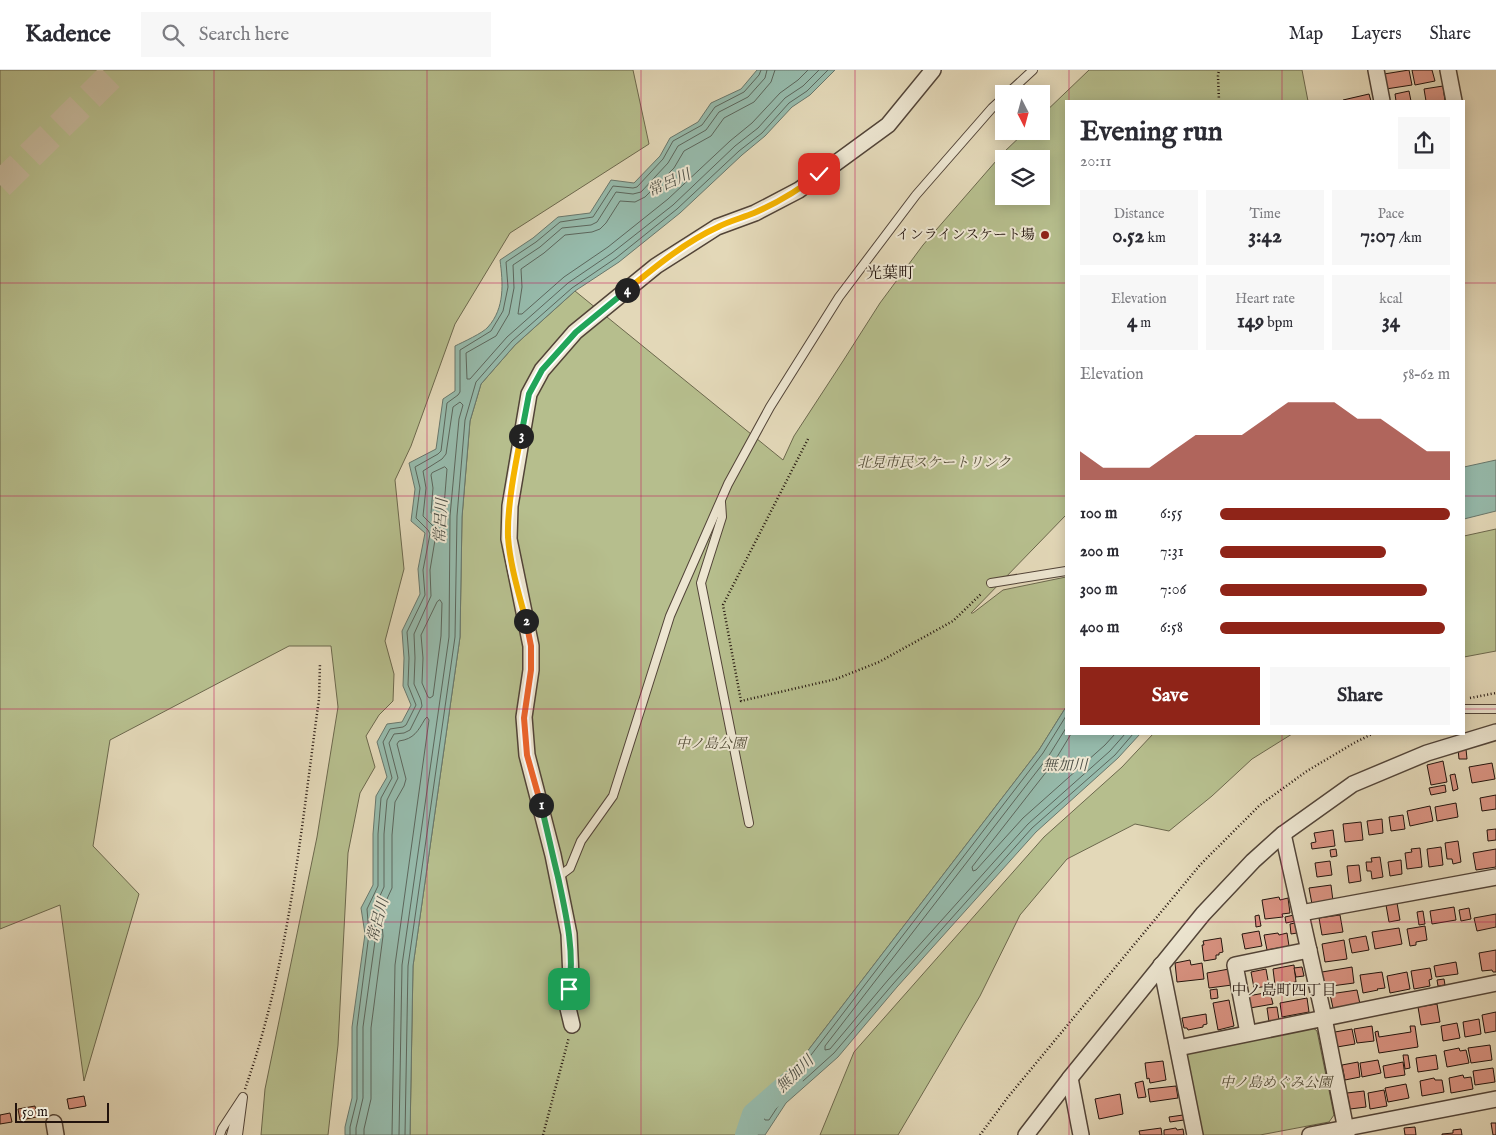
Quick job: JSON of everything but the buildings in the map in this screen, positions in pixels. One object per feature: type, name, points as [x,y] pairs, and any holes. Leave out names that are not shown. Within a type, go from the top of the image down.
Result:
[{"type":"street","points":[[572,1025],[567,1004],[570,978],[569,934],[558,877],[527,755],[524,718],[531,670],[531,646],[508,540],[510,506],[529,394],[542,370],[576,332],[656,266],[717,227],[755,213],[799,190],[888,125],[933,70]]},
{"type":"street","points":[[1376,70],[1382,100]]},
{"type":"street","points":[[1448,70],[1454,100]]},
{"type":"street","points":[[1026,1135],[1203,914],[1283,834],[1353,784],[1428,753],[1496,732]]},
{"type":"street","points":[[1283,834],[1324,1018],[1346,1131]]},
{"type":"street","points":[[1301,913],[1496,877]]},
{"type":"street","points":[[1248,1033],[1235,965],[1309,950]]},
{"type":"street","points":[[1161,965],[1195,1135]]},
{"type":"street","points":[[1178,1048],[1496,983]]},
{"type":"street","points":[[1070,1078],[1081,1135]]},
{"type":"street","points":[[1310,1135],[1346,1131],[1496,1099]]},
{"type":"lane","points":[[1017,85],[1033,70]]},
{"type":"lane","points":[[558,877],[570,868],[581,841],[613,796],[670,616],[728,484],[770,406],[839,297],[916,195],[995,105]]},
{"type":"lane","points":[[721,500],[722,517],[701,583],[748,823]]},
{"type":"lane","points":[[991,583],[1065,571]]},
{"type":"lane","points":[[1465,710],[1496,709]]},
{"type":"lane","points":[[220,1135],[242,1097]]},
{"type":"lane","points":[[231,1135],[242,1097]]},
{"type":"lane","points":[[238,1135],[242,1097]]},
{"type":"path","points":[[1219,70],[1219,100]]},
{"type":"path","points":[[808,438],[723,605],[741,701],[836,679],[879,662],[953,621],[981,594]]},
{"type":"path","points":[[242,1097],[255,1062],[287,924],[319,700],[320,663]]},
{"type":"path","points":[[1465,700],[1496,693]]},
{"type":"path","points":[[980,1135],[1008,1097],[1200,865],[1260,805],[1307,771],[1370,735]]},
{"type":"path","points":[[543,1135],[572,1025]]},
{"type":"green space","points":[[0,70],[633,70],[649,144],[510,233],[455,324],[411,446],[395,480],[404,569],[385,641],[394,674],[393,701],[379,715],[366,736],[375,767],[360,793],[348,853],[338,1045],[328,1135],[261,1135],[265,1089],[317,837],[338,707],[331,646],[289,646],[110,740],[93,846],[139,894],[84,1081],[60,905],[0,929]]},
{"type":"green space","name":"中ノ島公園","points":[[1089,70],[1302,70],[1308,100],[1065,100],[1065,516],[971,613],[1003,590],[1065,577],[1065,709],[1039,750],[763,1109],[752,1135],[410,1135],[413,966],[460,637],[462,517],[470,421],[481,384],[515,345],[575,291],[783,460],[794,436],[880,303],[923,245],[995,162],[995,205],[1050,205],[1050,150],[1006,150],[1017,140],[1050,140],[1050,107]]},
{"type":"green space","points":[[1496,529],[1496,651],[1465,657],[1465,536]]},
{"type":"green space","points":[[1152,735],[1290,735],[1252,759],[1212,796],[1169,831],[1135,824],[1067,859],[1020,915],[980,996],[898,1135],[820,1135],[854,1052],[1044,837],[1122,767]]},
{"type":"green space","name":"中ノ島めぐみ公園","points":[[1312,1027],[1317,1031],[1334,1115],[1329,1122],[1260,1135],[1201,1135],[1186,1057],[1188,1052]]},
{"type":"water","name":"常呂川","points":[[757,70],[835,70],[810,95],[792,107],[765,136],[680,213],[619,262],[575,291],[515,345],[481,384],[470,421],[462,517],[460,637],[413,966],[410,1135],[345,1135],[352,1098],[352,1027],[365,934],[361,908],[373,885],[373,834],[376,796],[387,777],[377,742],[387,724],[402,722],[411,705],[403,686],[404,658],[402,631],[420,594],[418,569],[425,533],[411,521],[415,489],[409,463],[436,449],[443,399],[455,391],[455,346],[482,332],[494,320],[502,295],[500,260],[533,238],[558,217],[590,213],[611,180],[634,183],[660,156],[670,138],[698,122],[711,103],[741,89]]},
{"type":"water","points":[[1496,460],[1496,511],[1465,519],[1465,467]]},
{"type":"water","name":"無加川","points":[[1065,709],[1065,735],[1139,735],[1118,758],[1036,832],[897,987],[838,1057],[786,1103],[765,1135],[752,1135],[763,1109],[1039,750]]},
{"type":"waterway","name":"無加川","points":[[746,1135],[753,1114],[792,1080]]},
{"type":"tunnel","points":[[0,185],[117,70]]},
{"type":"place","name":"インラインスケート場","points":[[1045,235]]},
{"type":"district","name":"光葉町","points":[[890,274]]},
{"type":"district","name":"中ノ島町四丁目","points":[[1284,990]]},
{"type":"route","points":[[569,989],[569,934],[564,904],[527,755],[524,718],[531,670],[531,646],[508,540],[510,506],[529,394],[542,370],[576,332],[656,266],[717,227],[755,213],[799,190],[819,174]]},
{"type":"park label","name":"北見市民スケートリンク","points":[[934,463]]}]
